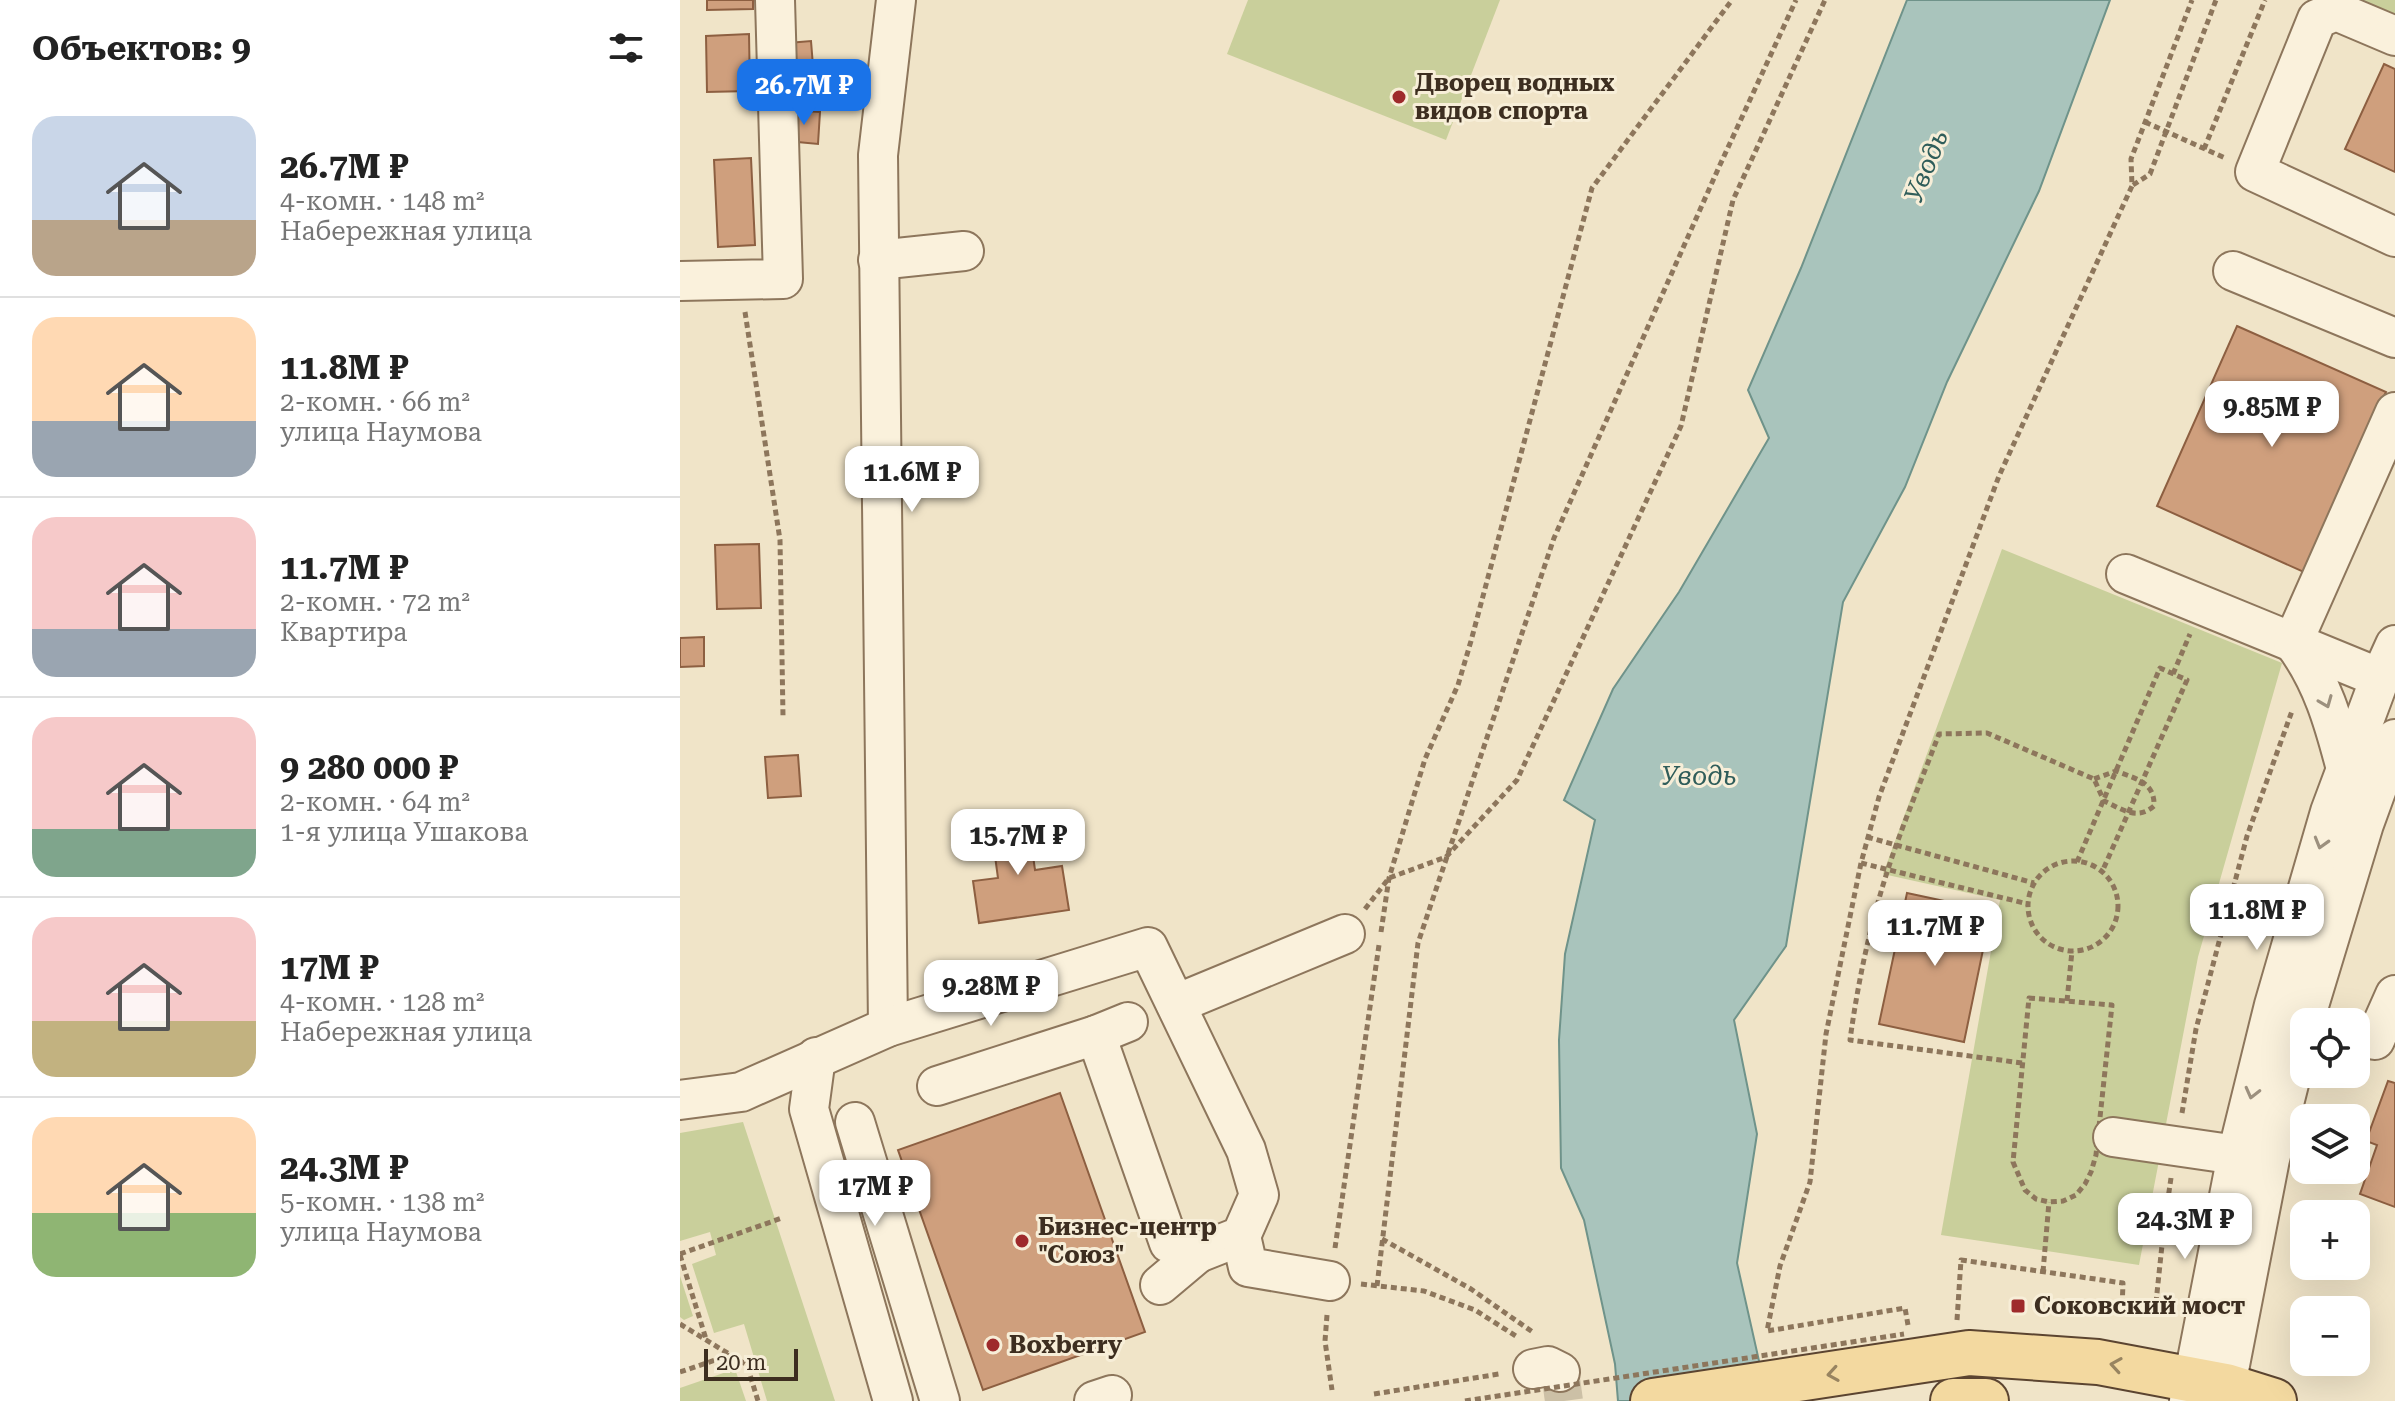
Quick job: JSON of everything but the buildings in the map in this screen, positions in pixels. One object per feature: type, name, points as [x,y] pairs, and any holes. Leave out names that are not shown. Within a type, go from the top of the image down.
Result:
[{"type":"main road","points":[[1653,1401],[1908,1343],[1969,1353],[2098,1362],[2207,1392],[2274,1401]]},
{"type":"main road","points":[[1953,1401],[1986,1401]]},
{"type":"street","points":[[680,281],[783,279],[775,0]]},
{"type":"street","points":[[888,1027],[878,155],[896,0]]},
{"type":"street","points":[[2395,36],[2336,11],[2317,19],[2255,172],[2395,237]]},
{"type":"street","points":[[878,260],[964,251]]},
{"type":"street","points":[[2233,271],[2395,338]]},
{"type":"street","points":[[2346,769],[2329,708],[2301,653],[2395,412]]},
{"type":"street","points":[[2126,574],[2301,653],[2387,661],[2330,812],[2274,1005],[2237,1155],[2207,1392]]},
{"type":"street","points":[[2314,1008],[2364,824],[2395,739]]},
{"type":"street","points":[[1176,1004],[1345,934]]},
{"type":"street","points":[[680,1100],[741,1092],[888,1027],[1148,947],[1246,1150],[1259,1195],[1241,1236],[1248,1267],[1330,1281]]},
{"type":"street","points":[[2375,1041],[2395,995]]},
{"type":"street","points":[[937,1086],[1112,1028],[1169,1243],[1198,1253]]},
{"type":"street","points":[[816,1057],[809,1109],[893,1401]]},
{"type":"street","points":[[2207,1392],[2291,1088]]},
{"type":"street","points":[[855,1122],[940,1401]]},
{"type":"street","points":[[2113,1137],[2237,1155]]},
{"type":"street","points":[[1160,1285],[1198,1253],[1241,1236]]},
{"type":"path","points":[[1330,1281],[1389,878],[1425,759],[1458,685],[1471,641],[1592,188],[1732,0]]},
{"type":"path","points":[[1377,1286],[1418,943],[1446,857],[1554,538],[1796,0]]},
{"type":"path","points":[[1345,934],[1389,878],[1446,857],[1517,780],[1681,426],[1733,200],[1825,0]]},
{"type":"path","points":[[1465,1401],[1908,1343],[1905,1308],[1767,1331],[1780,1266],[1810,1182],[1826,1034],[1861,863],[1879,797],[1999,476],[2132,186],[2131,159],[2192,0]]},
{"type":"path","points":[[2132,186],[2150,174],[2216,0]]},
{"type":"path","points":[[2204,149],[2265,0]]},
{"type":"path","points":[[2145,122],[2255,172]]},
{"type":"path","points":[[740,280],[780,540],[783,716]]},
{"type":"path","points":[[2173,674],[2188,641]]},
{"type":"path","points":[[2155,1312],[2164,1226],[2196,1029],[2247,836],[2301,653]]},
{"type":"path","points":[[2077,862],[2160,668],[2187,680],[2102,872]]},
{"type":"path","points":[[2022,1063],[1850,1040],[1868,947],[1896,845],[1939,734],[1987,733],[2094,779],[2104,801],[2129,812],[2137,815],[2146,813],[2154,806],[2155,794],[2150,786],[2142,782],[2116,771],[2094,779]]},
{"type":"path","points":[[1867,837],[2034,883]]},
{"type":"path","points":[[2077,862],[2087,863],[2102,872],[2116,893],[2118,907],[2109,933],[2099,943],[2072,951],[2057,948],[2043,940],[2033,928],[2028,904],[2034,883],[2044,871],[2058,863],[2077,862]]},
{"type":"path","points":[[1861,863],[2028,904]]},
{"type":"path","points":[[2067,1001],[2072,951]]},
{"type":"path","points":[[2029,998],[2112,1005],[2096,1155],[2085,1184],[2076,1195],[2063,1201],[2036,1199],[2025,1190],[2013,1162],[2022,1063],[2029,998]]},
{"type":"path","points":[[2043,1272],[2049,1202]]},
{"type":"path","points":[[706,1340],[680,1254],[782,1218]]},
{"type":"path","points":[[1382,1239],[1471,1289],[1547,1342],[1539,1360]]},
{"type":"path","points":[[1957,1321],[1961,1260],[2123,1283],[2122,1309]]},
{"type":"path","points":[[1424,1291],[1475,1310],[1539,1360]]},
{"type":"path","points":[[680,1324],[747,1365],[758,1401]]},
{"type":"path","points":[[1325,1341],[1332,1390]]},
{"type":"path","points":[[680,1372],[730,1355]]},
{"type":"path","points":[[1374,1394],[1539,1360]]},
{"type":"green space","name":"Дворец водных видов спорта","points":[[1248,0],[1500,0],[1446,140],[1227,54]]},
{"type":"green space","points":[[2357,0],[2395,0],[2395,17]]},
{"type":"green space","points":[[2002,549],[2282,663],[2198,957],[2139,1265],[1941,1235],[2000,900],[1883,874]]},
{"type":"green space","points":[[743,1122],[835,1401],[767,1401],[744,1324],[714,1333],[692,1264],[716,1255],[710,1232],[680,1241],[680,1133]]},
{"type":"green space","points":[[680,1276],[693,1316],[684,1320],[680,1317]]},
{"type":"green space","points":[[735,1369],[746,1401],[680,1401],[680,1388]]},
{"type":"water","name":"Уводь","points":[[1907,0],[2110,0],[2039,191],[1947,382],[1905,487],[1843,602],[1786,946],[1734,1020],[1757,1134],[1737,1263],[1768,1401],[1618,1401],[1615,1364],[1584,1220],[1561,1168],[1559,1040],[1565,954],[1595,820],[1564,800],[1613,689],[1679,592],[1769,438],[1748,390],[1801,268]]},
{"type":"tunnel","points":[[1560,1372],[1564,1401]]},
{"type":"place","name":"Дворец водных видов спорта","points":[[1399,97]]},
{"type":"place","name":"Бизнес-центр \"Союз\"","points":[[1022,1241]]},
{"type":"place","name":"Соковский мост","points":[[2018,1306]]},
{"type":"place","name":"Boxberry","points":[[993,1345]]}]
